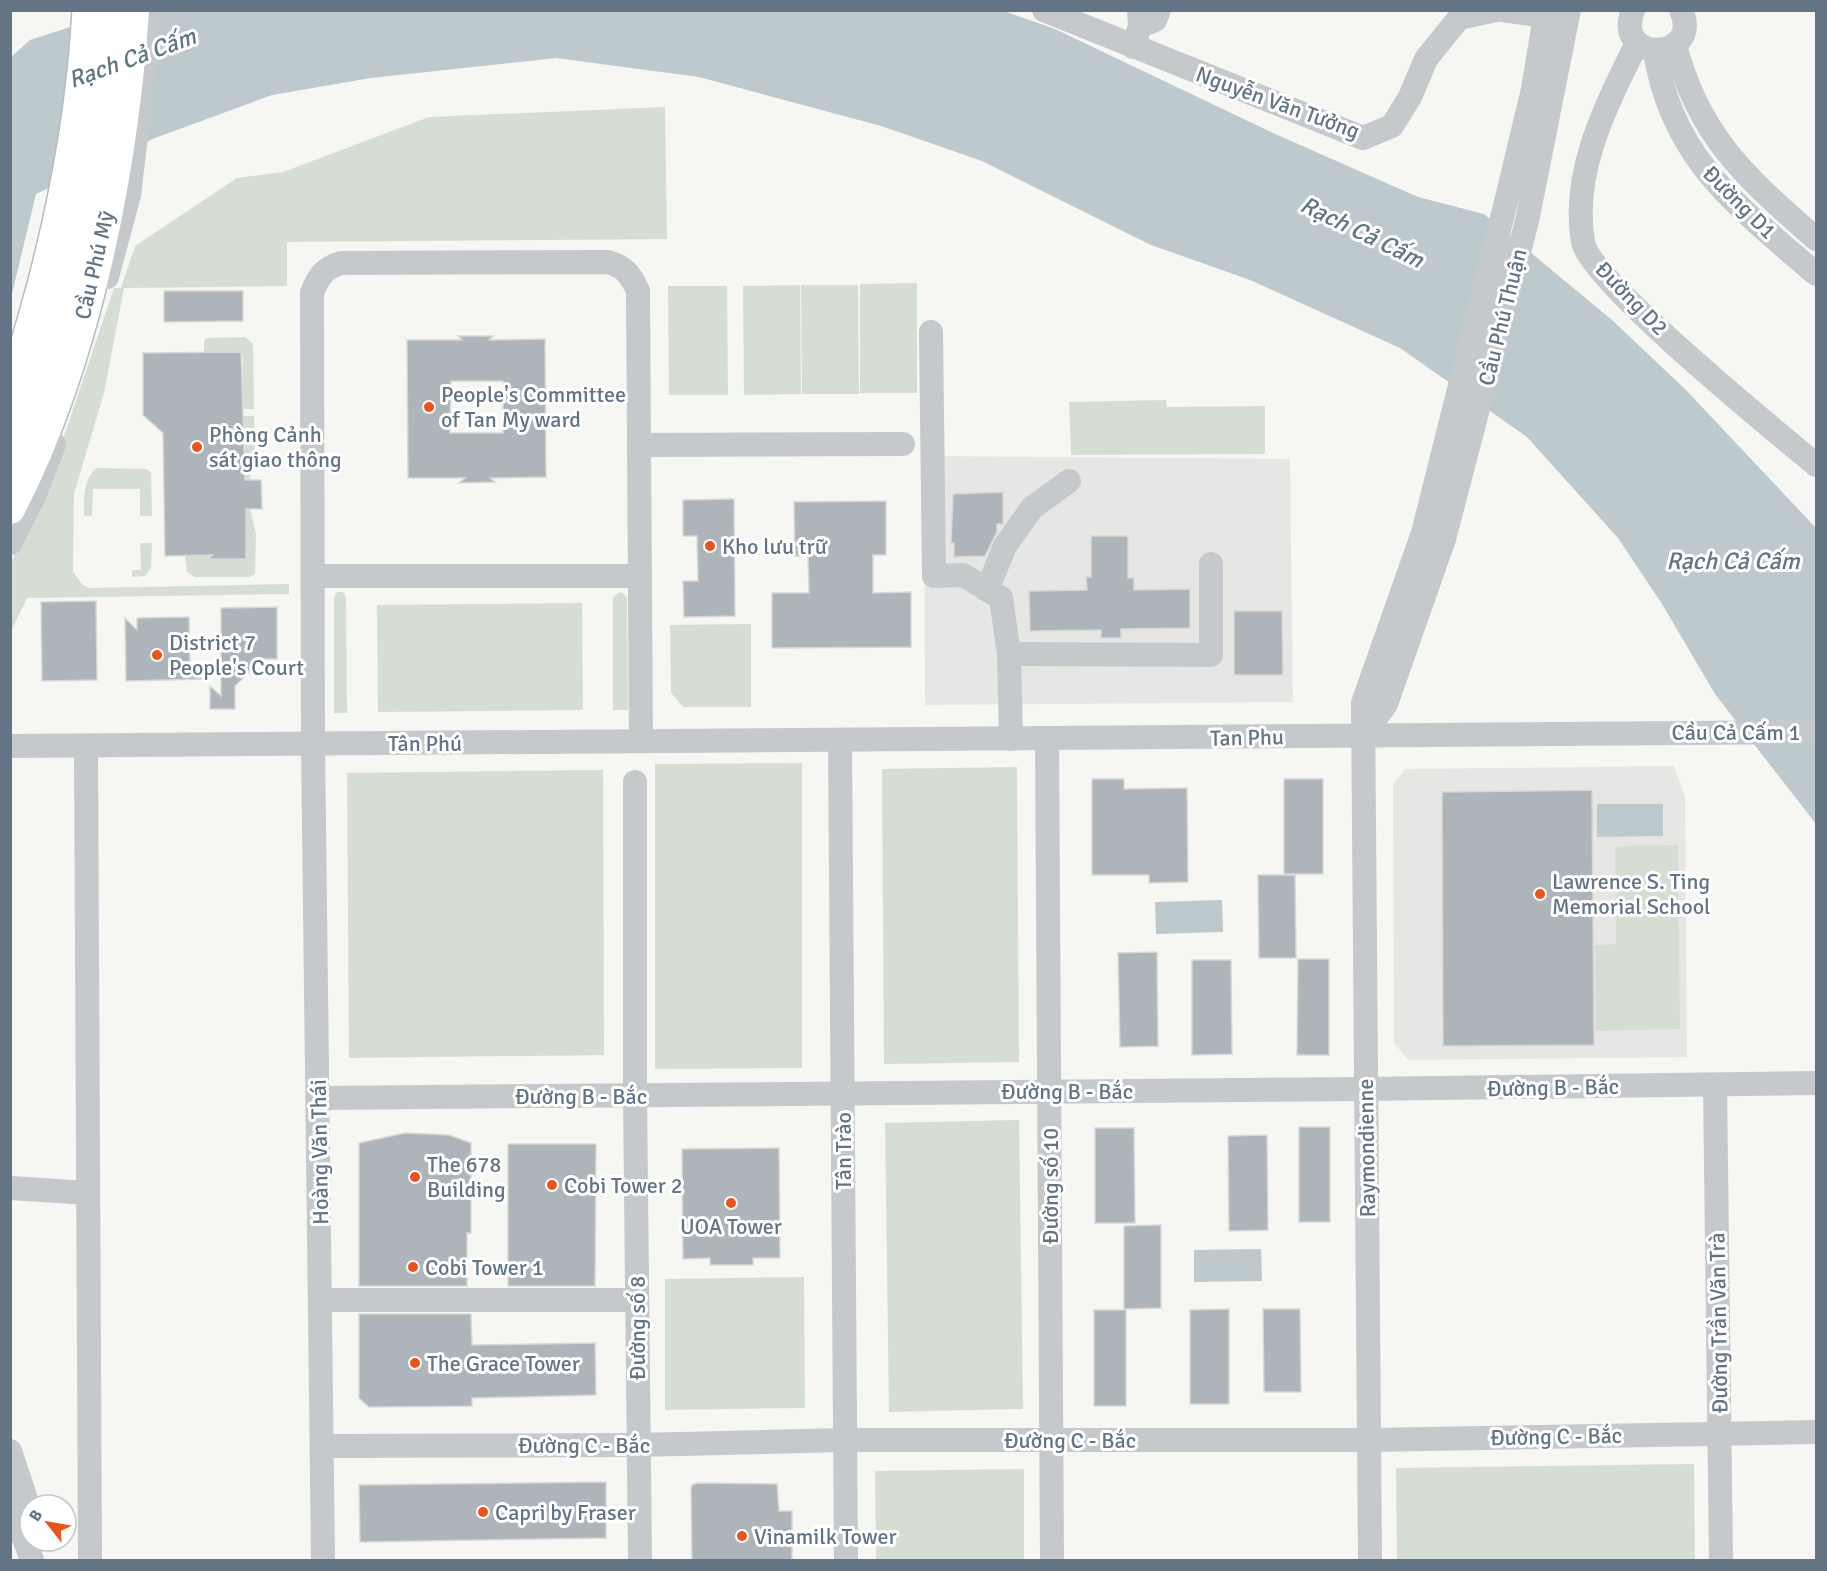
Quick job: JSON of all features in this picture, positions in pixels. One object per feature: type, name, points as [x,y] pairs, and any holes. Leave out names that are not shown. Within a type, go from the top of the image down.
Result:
[{"type":"highway","name":"Cầu Phú Mỹ","points":[[10,394],[31,333],[65,199],[81,97],[89,10]]},
{"type":"highway","name":"Cầu Phú Mỹ","points":[[10,460],[54,336],[85,220],[108,74],[113,10]]},
{"type":"main road","points":[[10,365],[36,282],[55,194],[81,10]]},
{"type":"main road","name":"Cầu Phú Mỹ","points":[[10,509],[44,435],[75,344],[90,286],[113,183],[134,10]]},
{"type":"street","points":[[10,543],[35,494],[81,375],[129,195],[151,10]]},
{"type":"street","name":"Nguyễn Văn Tưởng","points":[[1044,10],[1137,28],[1363,138],[1392,126],[1410,97],[1426,59],[1459,18],[1496,10]]},
{"type":"street","points":[[1137,28],[1155,20],[1159,10]]},
{"type":"street","points":[[1502,10],[1546,13],[1543,92]]},
{"type":"street","points":[[1543,92],[1569,10]]},
{"type":"street","points":[[1612,10],[1646,35]]},
{"type":"street","name":"Đường D2","points":[[1681,10],[1685,24],[1682,36],[1646,35],[1599,121],[1580,204],[1583,245],[1606,278],[1717,382],[1816,465]]},
{"type":"street","name":"Đường D1","points":[[1646,35],[1687,87],[1712,132],[1752,182],[1816,239]]},
{"type":"street","name":"Đường D1","points":[[1646,35],[1669,111],[1684,139],[1702,165],[1740,207],[1816,274]]},
{"type":"street","name":"Cầu Phú Thuận","points":[[1363,736],[1363,703],[1434,536],[1543,92]]},
{"type":"street","name":"Hoàng Văn Thái","points":[[323,1560],[313,744],[312,293],[318,278],[328,267],[341,263],[608,262],[622,266],[632,277],[638,291],[640,445]]},
{"type":"street","points":[[932,332],[934,576],[963,575],[1001,598],[1010,654],[1011,739]]},
{"type":"street","points":[[641,741],[640,445],[903,444]]},
{"type":"street","points":[[987,590],[1005,546],[1032,508],[1069,481]]},
{"type":"street","points":[[1010,654],[1211,655],[1211,564]]},
{"type":"street","points":[[314,576],[640,576]]},
{"type":"street","name":"Cầu Cả Cấm 1","points":[[1655,733],[1816,732]]},
{"type":"street","name":"Tan Phu","points":[[840,741],[1655,733]]},
{"type":"street","name":"Raymondienne","points":[[1363,736],[1370,1560]]},
{"type":"street","name":"Đường số 10","points":[[1047,739],[1052,1560]]},
{"type":"street","name":"Tân Phú","points":[[10,746],[840,741]]},
{"type":"street","name":"Tân Trào","points":[[840,741],[846,1560]]},
{"type":"street","points":[[86,746],[90,1560]]},
{"type":"street","name":"Đường số 8","points":[[634,782],[634,1095],[640,1560]]},
{"type":"street","name":"Đường B - Bắc","points":[[318,1098],[1816,1083]]},
{"type":"street","name":"Đường Trần Văn Trà","points":[[1715,1085],[1721,1560]]},
{"type":"street","points":[[10,1188],[88,1193]]},
{"type":"street","points":[[321,1300],[636,1300]]},
{"type":"street","name":"Đường C - Bắc","points":[[323,1446],[638,1445],[845,1440],[1369,1440],[1816,1432]]},
{"type":"street","points":[[10,1451],[24,1493]]},
{"type":"street","points":[[10,1501],[32,1560]]},
{"type":"shaded area","points":[[665,107],[667,239],[287,242],[287,286],[124,288],[104,393],[74,494],[73,572],[83,585],[90,588],[289,584],[289,594],[27,598],[11,631],[11,563],[59,451],[114,288],[121,288],[135,246],[237,178],[283,172],[429,117]]},
{"type":"shaded area","points":[[917,283],[917,393],[860,393],[860,284]]},
{"type":"shaded area","points":[[800,285],[801,394],[744,395],[743,286]]},
{"type":"shaded area","points":[[801,285],[858,285],[859,394],[802,394]]},
{"type":"shaded area","points":[[668,286],[727,286],[728,395],[669,395]]},
{"type":"shaded area","points":[[245,337],[253,344],[254,409],[241,409],[243,359],[241,352],[204,352],[204,341],[207,338]]},
{"type":"shaded area","points":[[1166,400],[1167,407],[1265,406],[1265,454],[1071,455],[1069,402]]},
{"type":"shaded area","points":[[232,416],[254,416],[255,449],[250,480],[245,480],[245,430],[232,429]]},
{"type":"shaded area","points":[[924,456],[1290,459],[1293,702],[925,705]]},
{"type":"shaded area","points":[[97,468],[147,469],[151,473],[152,516],[140,516],[140,489],[93,489],[92,516],[84,516],[84,496],[87,483],[92,472]]},
{"type":"shaded area","points":[[250,509],[256,534],[255,574],[249,577],[195,577],[187,572],[185,555],[209,555],[210,559],[246,559],[246,510]]},
{"type":"shaded area","points":[[140,543],[152,543],[151,568],[145,576],[132,577],[132,570],[141,570]]},
{"type":"shaded area","points":[[337,592],[343,592],[346,597],[347,713],[334,713],[334,597]]},
{"type":"shaded area","points":[[622,592],[627,598],[628,710],[613,710],[613,598]]},
{"type":"shaded area","points":[[582,603],[583,710],[378,712],[377,605]]},
{"type":"shaded area","points":[[751,624],[751,707],[683,707],[671,693],[670,625]]},
{"type":"shaded area","points":[[802,763],[802,1068],[655,1069],[655,764]]},
{"type":"shaded area","name":"Lawrence S. Ting Memorial School","points":[[1674,766],[1685,796],[1687,1057],[1408,1060],[1394,1043],[1393,785],[1405,769]]},
{"type":"shaded area","points":[[1017,767],[1019,1062],[884,1064],[882,769]]},
{"type":"shaded area","points":[[603,770],[604,1055],[349,1058],[347,773]]},
{"type":"shaded area","points":[[1678,845],[1680,1029],[1596,1031],[1595,945],[1616,944],[1615,846]]},
{"type":"shaded area","points":[[1019,1120],[1023,1409],[889,1412],[885,1123]]},
{"type":"shaded area","points":[[804,1277],[805,1408],[665,1410],[665,1279]]},
{"type":"shaded area","points":[[1694,1464],[1695,1560],[1397,1560],[1396,1468]]},
{"type":"shaded area","points":[[1024,1469],[1024,1560],[876,1560],[875,1471]]},
{"type":"water","name":"Rạch Cả Cấm","points":[[119,11],[1004,11],[1055,29],[1273,133],[1418,197],[1484,214],[1612,320],[1685,389],[1816,528],[1816,824],[1715,694],[1662,604],[1618,538],[1527,437],[1400,348],[1250,280],[1151,245],[982,161],[881,126],[699,77],[556,58],[371,78],[272,95],[155,138],[36,194],[11,298],[11,57],[30,40]]},
{"type":"water","points":[[1597,804],[1663,804],[1663,836],[1597,837]]},
{"type":"water","points":[[1222,900],[1223,932],[1156,934],[1155,902]]},
{"type":"water","points":[[1261,1249],[1262,1281],[1194,1282],[1194,1250]]},
{"type":"building","points":[[164,291],[243,291],[243,321],[164,322]]},
{"type":"building","name":"People's Committee of Tan My ward","points":[[458,336],[493,336],[489,340],[545,339],[546,477],[490,478],[495,482],[459,483],[465,478],[408,478],[407,340],[462,340]],"holes":[[[451,381],[503,381],[503,433],[450,433]]]},
{"type":"building","points":[[241,352],[245,480],[261,480],[262,509],[246,509],[246,559],[208,559],[213,555],[165,556],[163,433],[143,415],[143,353]]},
{"type":"building","points":[[1003,492],[1003,524],[997,524],[997,532],[985,556],[954,557],[954,543],[951,544],[953,494]]},
{"type":"building","points":[[734,499],[735,616],[684,617],[683,581],[698,581],[697,536],[683,536],[683,500]]},
{"type":"building","points":[[886,501],[886,555],[873,555],[873,593],[911,592],[911,647],[772,648],[772,593],[809,593],[808,556],[795,556],[794,502]]},
{"type":"building","points":[[1091,536],[1128,536],[1128,578],[1134,578],[1134,590],[1190,589],[1190,628],[1121,629],[1121,638],[1101,638],[1101,630],[1030,631],[1029,591],[1087,590],[1086,577],[1091,577]]},
{"type":"building","points":[[96,601],[97,680],[42,681],[41,602]]},
{"type":"building","points":[[277,607],[277,659],[263,659],[235,686],[235,709],[210,709],[210,686],[221,696],[221,608]]},
{"type":"building","points":[[1234,611],[1282,611],[1283,675],[1234,675]]},
{"type":"building","points":[[189,617],[190,667],[203,679],[126,681],[125,618],[137,630],[137,618]]},
{"type":"building","points":[[1092,779],[1124,779],[1124,789],[1187,788],[1188,882],[1149,883],[1149,875],[1092,875]]},
{"type":"building","points":[[1284,779],[1323,779],[1323,874],[1284,874]]},
{"type":"building","points":[[1592,790],[1594,1045],[1443,1046],[1442,792]]},
{"type":"building","points":[[1258,875],[1295,875],[1296,958],[1259,958]]},
{"type":"building","points":[[1157,952],[1158,1046],[1120,1047],[1118,953]]},
{"type":"building","points":[[1298,959],[1329,959],[1329,1055],[1297,1055]]},
{"type":"building","points":[[1192,960],[1231,960],[1232,1054],[1192,1055]]},
{"type":"building","points":[[1299,1127],[1330,1127],[1330,1222],[1299,1222]]},
{"type":"building","points":[[1095,1128],[1134,1128],[1135,1223],[1095,1223]]},
{"type":"building","points":[[405,1133],[449,1135],[471,1143],[471,1233],[467,1233],[467,1286],[359,1286],[359,1143]]},
{"type":"building","points":[[1267,1135],[1268,1230],[1229,1231],[1228,1136]]},
{"type":"building","name":"Cobi Tower 2","points":[[508,1144],[596,1144],[595,1286],[508,1286]]},
{"type":"building","name":"UOA Tower","points":[[779,1148],[780,1258],[753,1258],[753,1265],[710,1265],[710,1258],[683,1259],[682,1149]]},
{"type":"building","points":[[1161,1225],[1161,1308],[1124,1309],[1124,1226]]},
{"type":"building","points":[[1229,1309],[1229,1404],[1190,1404],[1190,1310]]},
{"type":"building","points":[[1263,1309],[1300,1309],[1301,1392],[1264,1392]]},
{"type":"building","points":[[1094,1310],[1126,1310],[1126,1406],[1094,1406]]},
{"type":"building","points":[[359,1314],[471,1314],[472,1345],[595,1343],[596,1395],[472,1398],[472,1406],[369,1407],[359,1398]]},
{"type":"building","name":"Capri by Fraser","points":[[606,1482],[606,1538],[360,1542],[359,1485]]},
{"type":"building","name":"Vinamilk Tower","points":[[698,1483],[777,1484],[779,1511],[792,1511],[792,1560],[692,1560],[691,1489],[692,1485]]},
{"type":"place","name":"People's Committee of Tan My ward","points":[[429,407]]},
{"type":"place","name":"Phòng Cảnh sát giao thông","points":[[197,447]]},
{"type":"place","name":"Kho lưu trữ","points":[[710,546]]},
{"type":"place","name":"District 7 People's Court","points":[[157,655]]},
{"type":"place","name":"Lawrence S. Ting Memorial School","points":[[1540,894]]},
{"type":"place","name":"The 678 Building","points":[[415,1177]]},
{"type":"place","name":"Cobi Tower 2","points":[[552,1185]]},
{"type":"place","name":"UOA Tower","points":[[731,1203]]},
{"type":"place","name":"Cobi Tower 1","points":[[413,1267]]},
{"type":"place","name":"The Grace Tower","points":[[415,1363]]},
{"type":"place","name":"Capri by Fraser","points":[[483,1512]]},
{"type":"place","name":"Vinamilk Tower","points":[[742,1536]]}]
